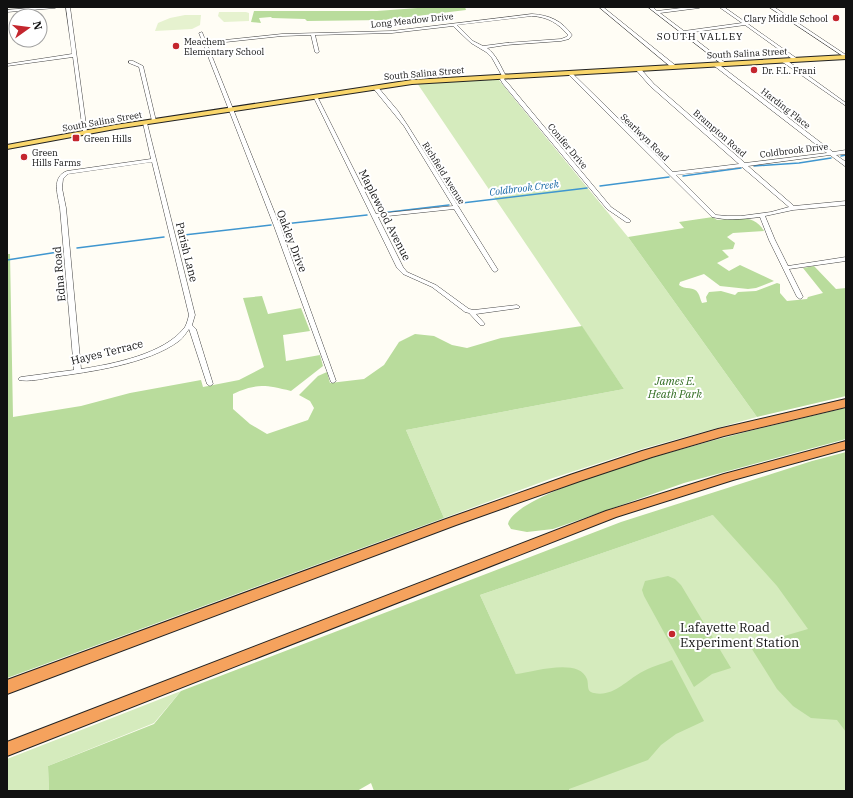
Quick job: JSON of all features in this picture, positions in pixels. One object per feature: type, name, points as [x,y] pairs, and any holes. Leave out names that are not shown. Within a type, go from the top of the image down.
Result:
[{"type":"highway","points":[[7,687],[437,527],[575,478],[647,454],[722,432],[846,403]]},
{"type":"highway","points":[[7,749],[611,514],[667,495],[767,465],[846,445]]},
{"type":"main road","name":"South Salina Street","points":[[7,147],[145,122],[412,82],[846,57]]},
{"type":"street","points":[[7,11],[55,7]]},
{"type":"street","points":[[68,7],[85,132]]},
{"type":"street","points":[[601,7],[673,66]]},
{"type":"street","points":[[650,7],[725,64]]},
{"type":"street","points":[[657,12],[699,7]]},
{"type":"street","points":[[721,7],[797,60]]},
{"type":"street","points":[[771,7],[846,57]]},
{"type":"street","name":"Long Meadow Drive","points":[[205,43],[313,34],[392,32],[512,17],[540,15],[558,21],[570,35],[568,38],[554,41],[506,44],[481,48]]},
{"type":"street","name":"Conifer Drive","points":[[454,24],[472,42],[488,51],[494,58],[504,76],[502,79],[505,83],[609,208],[628,222]]},
{"type":"street","points":[[683,32],[746,24]]},
{"type":"street","name":"Oakley Drive","points":[[202,33],[293,271],[333,381]]},
{"type":"street","points":[[313,34],[317,52]]},
{"type":"street","points":[[7,65],[74,55]]},
{"type":"street","points":[[783,60],[846,105]]},
{"type":"street","points":[[131,62],[141,66],[154,121]]},
{"type":"street","name":"Harding Place","points":[[715,64],[846,165]]},
{"type":"street","name":"Brampton Road","points":[[638,69],[652,85],[793,208]]},
{"type":"street","name":"Searlwyn Road","points":[[569,72],[711,213],[719,218],[762,215]]},
{"type":"street","name":"Richfield Avenue","points":[[375,87],[396,112],[495,270]]},
{"type":"street","name":"Maplewood Avenue","points":[[315,96],[400,268],[405,273],[434,286],[467,311],[471,312],[482,324]]},
{"type":"street","name":"Parish Lane","points":[[145,122],[192,315],[189,326],[193,329],[210,384]]},
{"type":"street","name":"Coldbrook Drive","points":[[672,174],[846,152]]},
{"type":"street","name":"Edna Road","points":[[78,372],[63,208],[59,186],[62,175],[154,160]]},
{"type":"street","points":[[800,297],[762,215],[793,208],[846,203]]},
{"type":"street","points":[[374,216],[456,207]]},
{"type":"street","points":[[786,268],[846,258]]},
{"type":"street","points":[[471,312],[517,307]]},
{"type":"street","name":"Hayes Terrace","points":[[21,379],[78,372],[137,358],[158,350],[173,342],[185,333],[189,326]]},
{"type":"green space","points":[[431,7],[465,7],[466,10],[384,20],[307,21],[305,19],[271,17],[259,18],[261,23],[251,22],[254,11],[377,11]]},
{"type":"green space","points":[[219,12],[246,12],[249,13],[249,21],[224,22],[218,16]]},
{"type":"green space","points":[[185,15],[201,15],[200,25],[192,29],[155,31],[158,23],[170,18]]},
{"type":"green space","name":"James E. Heath Park","points":[[498,79],[628,237],[757,417],[645,448],[550,479],[444,518],[406,430],[624,389],[417,83]]},
{"type":"green space","points":[[713,217],[717,220],[737,218],[749,219],[760,225],[764,231],[733,233],[727,237],[735,243],[733,249],[722,250],[729,257],[717,263],[729,271],[740,265],[774,281],[756,288],[748,289],[720,286],[704,274],[680,282],[679,285],[696,291],[699,294],[702,303],[707,302],[706,297],[709,292],[721,291],[735,295],[738,292],[756,291],[777,283],[780,284],[780,293],[787,301],[807,299],[808,297],[823,293],[803,268],[814,266],[836,289],[846,288],[846,396],[757,417],[628,237],[684,228],[679,222]]},
{"type":"green space","points":[[7,254],[10,254],[13,417],[81,406],[130,393],[201,380],[203,387],[239,380],[264,367],[243,298],[262,296],[268,314],[301,308],[310,331],[283,335],[286,361],[320,355],[323,366],[291,391],[261,386],[241,390],[233,394],[233,409],[250,424],[267,434],[308,420],[314,408],[310,401],[299,395],[318,376],[327,372],[330,383],[364,379],[384,365],[399,342],[415,334],[434,336],[452,345],[467,348],[501,338],[582,326],[624,389],[406,430],[444,518],[7,678]]},
{"type":"green space","points":[[846,408],[846,439],[684,483],[553,529],[527,532],[511,529],[508,524],[523,508],[558,490],[606,472],[721,439]]},
{"type":"green space","points":[[846,452],[846,732],[837,720],[811,718],[793,706],[777,689],[750,646],[808,629],[777,586],[713,515],[480,595],[516,674],[566,667],[575,669],[582,672],[587,679],[588,688],[591,692],[601,694],[613,691],[644,671],[672,660],[704,721],[676,734],[661,745],[648,760],[569,789],[569,791],[374,791],[371,783],[357,791],[49,791],[48,766],[154,724],[181,691],[621,522],[812,461]]},
{"type":"green space","name":"Lafayette Road Experiment Station","points":[[846,473],[846,791],[569,791],[480,595],[803,484]]},
{"type":"green space","points":[[668,576],[675,579],[681,585],[731,668],[712,674],[694,687],[642,590],[645,581]]},
{"type":"green space","points":[[181,691],[154,723],[48,766],[49,791],[7,791],[7,759]]},
{"type":"waterway","name":"Coldbrook Creek","points":[[841,156],[846,155]]},
{"type":"waterway","name":"Coldbrook Creek","points":[[754,166],[799,163],[831,158]]},
{"type":"waterway","name":"Coldbrook Creek","points":[[683,176],[741,168]]},
{"type":"waterway","name":"Coldbrook Creek","points":[[600,186],[669,177]]},
{"type":"waterway","name":"Coldbrook Creek","points":[[462,203],[587,188]]},
{"type":"waterway","name":"Coldbrook Creek","points":[[381,213],[449,205]]},
{"type":"waterway","name":"Coldbrook Creek","points":[[284,224],[367,215]]},
{"type":"waterway","name":"Coldbrook Creek","points":[[184,235],[271,225]]},
{"type":"waterway","name":"Coldbrook Creek","points":[[77,248],[164,237]]},
{"type":"waterway","name":"Coldbrook Creek","points":[[7,260],[58,252]]},
{"type":"place","name":"Clary Middle School","points":[[836,18]]},
{"type":"place","name":"Meachem Elementary School","points":[[176,46]]},
{"type":"place","name":"Dr. F.L. Frani","points":[[754,70]]},
{"type":"place","name":"Green Hills","points":[[76,138]]},
{"type":"place","name":"Green Hills Farms","points":[[24,157]]},
{"type":"place","name":"Lafayette Road Experiment Station","points":[[672,634]]},
{"type":"district","name":"SOUTH VALLEY","points":[[700,36]]}]
